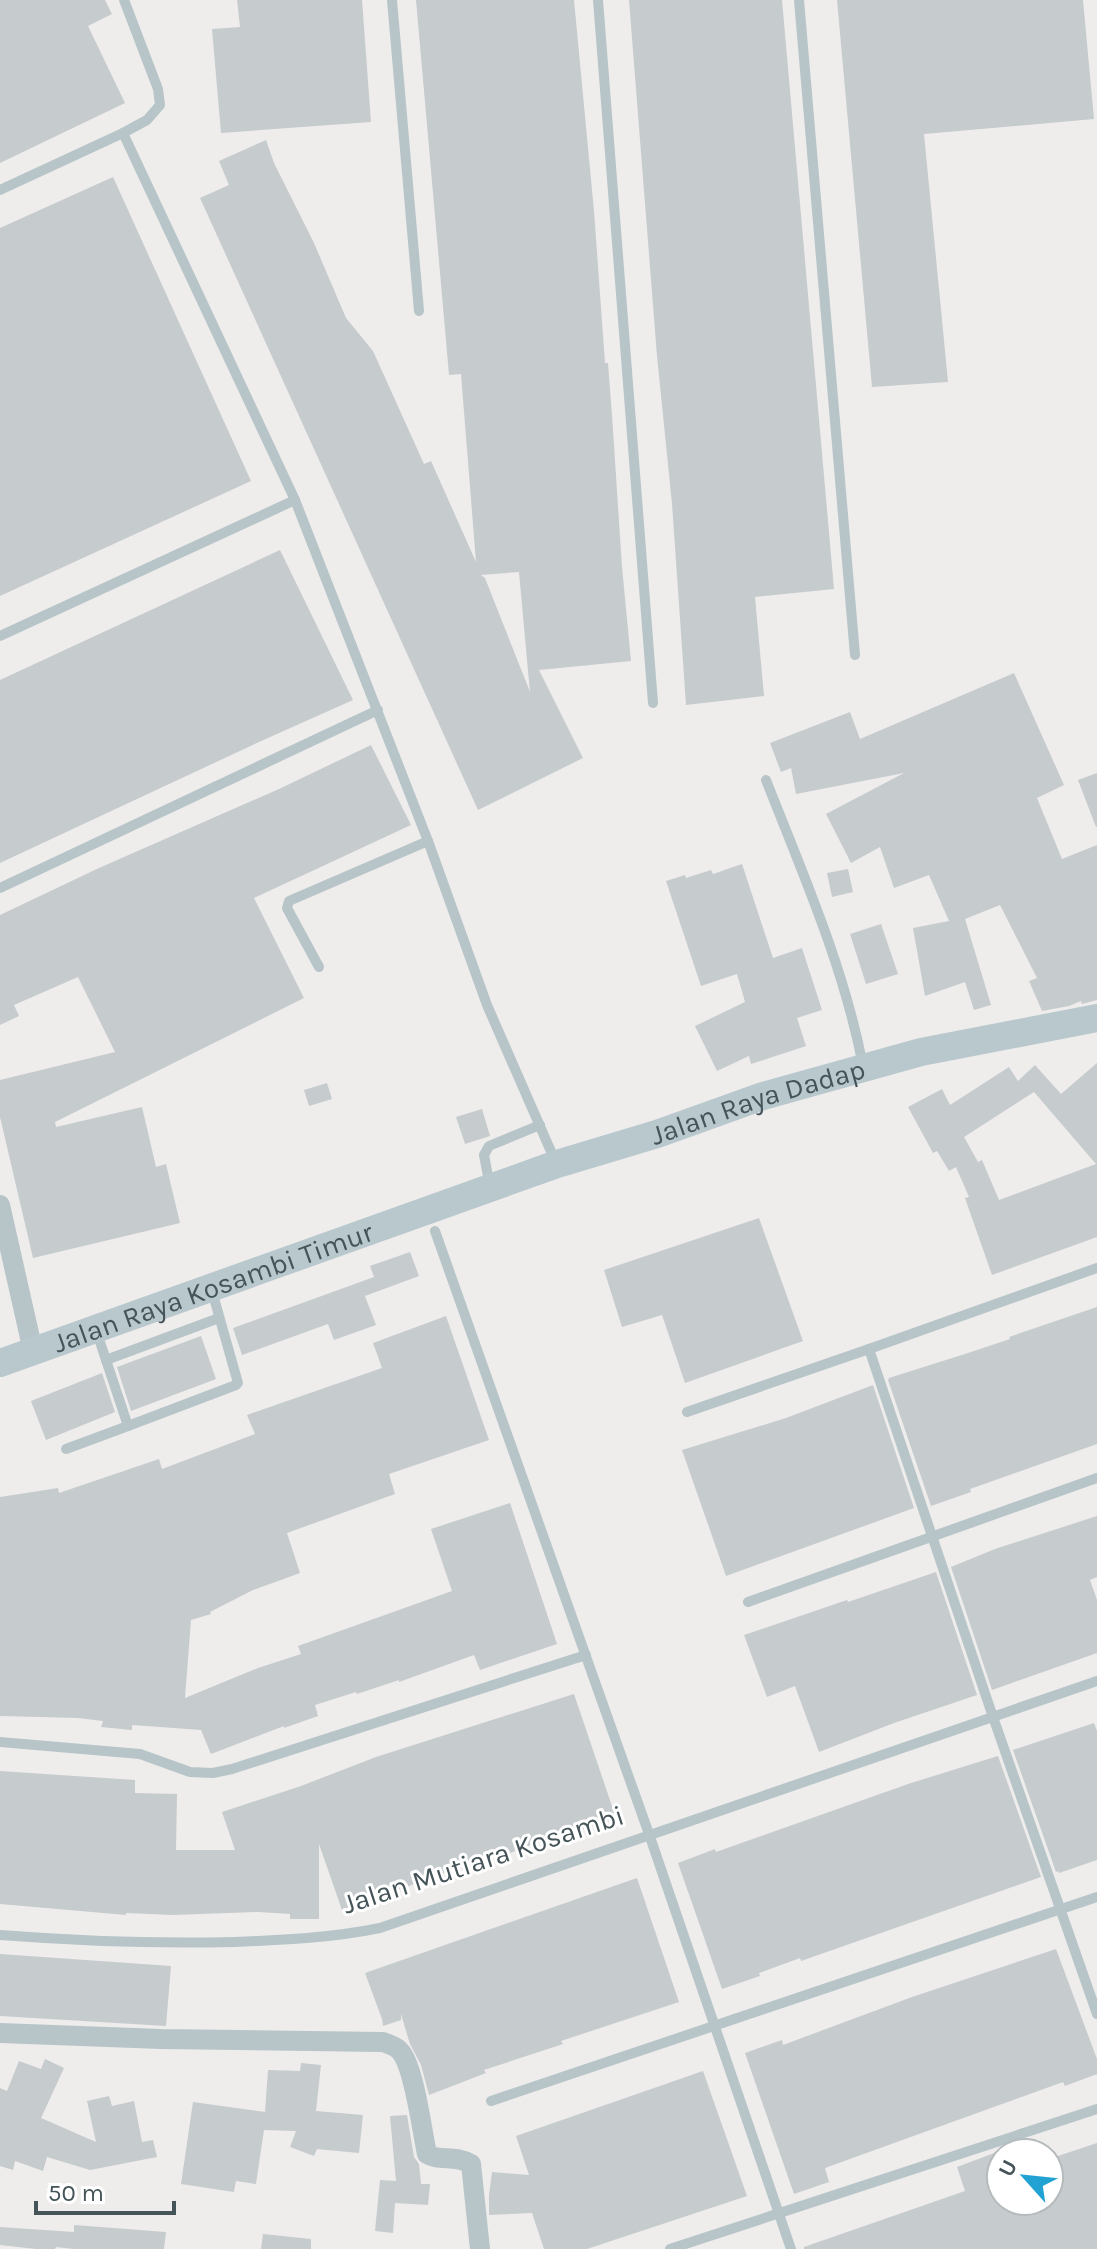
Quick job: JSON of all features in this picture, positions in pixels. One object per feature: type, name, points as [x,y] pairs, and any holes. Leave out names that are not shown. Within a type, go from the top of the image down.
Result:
[{"type":"main road","name":"Jalan Raya Dadap","points":[[431,1221],[490,1189],[763,1096],[921,1052],[1097,1018]]},
{"type":"main road","name":"Jalan Raya Kosambi Timur","points":[[0,1363],[211,1289],[431,1221]]},
{"type":"street","points":[[0,1205],[33,1351]]},
{"type":"street","points":[[0,2033],[383,2042],[391,2045],[408,2063],[427,2154],[432,2158],[457,2157],[471,2164],[480,2249]]},
{"type":"lane","points":[[0,190],[123,133],[147,120],[160,105],[158,89],[124,0]]},
{"type":"lane","points":[[392,0],[419,311]]},
{"type":"lane","points":[[598,0],[653,703]]},
{"type":"lane","points":[[799,0],[855,655]]},
{"type":"lane","points":[[123,133],[295,500],[428,841],[487,1005],[557,1164]]},
{"type":"lane","points":[[0,636],[295,500]]},
{"type":"lane","points":[[0,888],[378,710]]},
{"type":"lane","points":[[766,780],[840,974],[863,1069]]},
{"type":"lane","points":[[319,967],[287,908],[289,901],[428,841]]},
{"type":"lane","points":[[490,1189],[485,1151],[489,1146],[540,1125]]},
{"type":"lane","name":"Jalan Mutiara Kosambi","points":[[431,1221],[649,1834],[791,2249]]},
{"type":"lane","points":[[687,1412],[1097,1268]]},
{"type":"lane","points":[[66,1449],[236,1385],[237,1379],[211,1289]]},
{"type":"lane","points":[[106,1360],[219,1318]]},
{"type":"lane","points":[[96,1330],[128,1426]]},
{"type":"lane","points":[[869,1349],[1097,2014]]},
{"type":"lane","points":[[748,1602],[1097,1478]]},
{"type":"lane","points":[[0,1742],[140,1754],[190,1772],[213,1773],[586,1655]]},
{"type":"lane","name":"Jalan Mutiara Kosambi","points":[[0,1935],[71,1941],[190,1943],[302,1940],[380,1928],[1097,1681]]},
{"type":"lane","points":[[491,2101],[1097,1897]]},
{"type":"lane","points":[[670,2249],[1097,2109]]},
{"type":"building","points":[[0,0],[105,0],[112,14],[88,26],[125,103],[0,163]]},
{"type":"building","points":[[237,0],[362,0],[371,122],[221,133],[212,29],[240,27]]},
{"type":"building","points":[[416,0],[574,0],[605,363],[608,363],[631,661],[539,670],[583,758],[478,810],[200,198],[229,185],[219,161],[266,140],[346,318],[373,351],[424,464],[431,461],[476,562],[461,374],[449,375]],"holes":[[[519,572],[530,692],[485,578],[481,575]]]},
{"type":"building","points":[[629,0],[782,0],[834,589],[755,597],[764,696],[686,705]]},
{"type":"building","points":[[837,0],[1083,0],[1094,119],[924,134],[948,382],[872,387]]},
{"type":"building","points":[[113,177],[251,481],[0,596],[0,228]]},
{"type":"building","points":[[280,550],[353,700],[0,863],[0,680]]},
{"type":"building","points":[[1014,673],[1064,785],[1037,798],[1062,859],[1097,845],[1097,1000],[1042,1011],[1029,981],[1037,978],[1000,905],[965,919],[991,1005],[974,1010],[965,982],[925,996],[913,928],[949,921],[929,875],[894,888],[880,847],[851,863],[826,814],[904,773],[796,794],[791,768],[781,772],[770,743],[850,712],[860,739]]},
{"type":"building","points":[[371,745],[411,825],[254,898],[304,998],[55,1122],[56,1127],[142,1107],[156,1167],[166,1164],[180,1223],[33,1258],[0,1117],[0,1080],[115,1052],[78,977],[14,1005],[19,1016],[0,1025],[0,915]]},
{"type":"building","points":[[1097,773],[1097,827],[1096,827],[1078,780]]},
{"type":"building","points":[[742,864],[773,958],[802,948],[822,1010],[797,1018],[806,1046],[751,1064],[749,1056],[717,1071],[695,1026],[745,1002],[737,974],[701,986],[666,881],[711,870],[713,874]]},
{"type":"building","points":[[848,869],[853,892],[832,897],[827,873]]},
{"type":"building","points":[[881,924],[898,974],[866,984],[850,934]]},
{"type":"building","points":[[1097,1063],[1097,1237],[992,1275],[965,1198],[969,1197],[956,1167],[949,1171],[937,1151],[933,1153],[908,1107],[942,1089],[950,1105],[1009,1067],[1018,1081],[1035,1065],[1061,1094]],"holes":[[[1034,1092],[1096,1164],[999,1200],[982,1160],[978,1162],[964,1137]]]},
{"type":"building","points":[[327,1083],[332,1099],[309,1106],[304,1090]]},
{"type":"building","points":[[482,1109],[490,1136],[465,1144],[456,1117]]},
{"type":"building","points":[[759,1218],[803,1341],[685,1383],[662,1315],[622,1327],[604,1270]]},
{"type":"building","points":[[410,1252],[419,1276],[365,1296],[376,1325],[334,1340],[328,1324],[242,1355],[233,1328],[374,1277],[370,1266]]},
{"type":"building","points":[[1097,1307],[1097,1444],[931,1506],[889,1378]]},
{"type":"building","points":[[446,1316],[489,1440],[389,1474],[395,1494],[287,1533],[300,1573],[253,1590],[211,1614],[191,1620],[185,1698],[301,1654],[298,1646],[452,1591],[431,1529],[510,1503],[557,1644],[480,1670],[474,1655],[399,1682],[315,1705],[318,1716],[211,1754],[201,1730],[132,1725],[132,1730],[101,1727],[103,1721],[78,1718],[0,1716],[0,1497],[58,1488],[59,1493],[159,1459],[162,1469],[255,1434],[247,1415],[382,1368],[373,1343]]},
{"type":"building","points":[[201,1336],[216,1379],[131,1411],[117,1367]]},
{"type":"building","points":[[102,1373],[115,1412],[46,1440],[31,1401]]},
{"type":"building","points":[[873,1385],[914,1508],[726,1576],[682,1450],[786,1418]]},
{"type":"building","points":[[1097,1516],[1097,1577],[1090,1580],[1097,1600],[1097,1653],[992,1690],[951,1567],[995,1549]]},
{"type":"building","points":[[936,1572],[977,1695],[819,1752],[795,1686],[767,1697],[744,1635]]},
{"type":"building","points":[[574,1694],[616,1818],[578,1831],[577,1828],[342,1910],[319,1844],[319,1919],[290,1919],[290,1914],[258,1912],[126,1915],[0,1904],[0,1771],[135,1780],[135,1793],[177,1794],[176,1850],[235,1850],[222,1812],[376,1757]]},
{"type":"building","points":[[1094,1723],[1097,1731],[1097,1860],[1059,1873],[1056,1872],[1013,1750]]},
{"type":"building","points":[[998,1756],[1041,1877],[801,1961],[800,1958],[722,1989],[678,1863]]},
{"type":"building","points":[[637,1878],[679,2002],[561,2041],[563,2044],[484,2070],[486,2073],[429,2095],[401,2014],[401,2020],[383,2026],[365,1973]]},
{"type":"building","points":[[1056,1949],[1097,2059],[1097,2074],[1065,2086],[1063,2082],[825,2168],[829,2182],[794,2194],[745,2053],[782,2040],[783,2045],[912,1997]]},
{"type":"building","points":[[0,1954],[171,1966],[166,2026],[0,2016]]},
{"type":"building","points":[[45,2059],[64,2068],[41,2118],[96,2142],[87,2101],[109,2096],[112,2106],[134,2101],[142,2142],[153,2140],[157,2157],[90,2170],[47,2157],[43,2171],[15,2161],[13,2170],[0,2166],[0,2088],[7,2091],[19,2061],[41,2069]]},
{"type":"building","points":[[301,2063],[321,2065],[316,2111],[363,2115],[359,2153],[317,2149],[314,2156],[290,2147],[296,2131],[264,2130],[256,2184],[236,2181],[234,2192],[181,2184],[193,2102],[265,2112],[268,2070],[300,2071]]},
{"type":"building","points":[[703,2071],[747,2196],[587,2249],[544,2249],[532,2213],[489,2215],[492,2172],[529,2175],[516,2136]]},
{"type":"building","points":[[407,2115],[421,2184],[430,2184],[428,2205],[395,2203],[393,2233],[375,2231],[380,2180],[396,2181],[390,2116]]},
{"type":"building","points":[[1097,2143],[1097,2249],[804,2249],[965,2191],[957,2167],[985,2156],[985,2217],[1065,2217],[1065,2154]]},
{"type":"building","points":[[74,2225],[166,2232],[164,2249],[36,2249],[0,2245],[0,2227],[74,2232]]},
{"type":"building","points":[[263,2234],[311,2239],[311,2249],[261,2249]]}]
